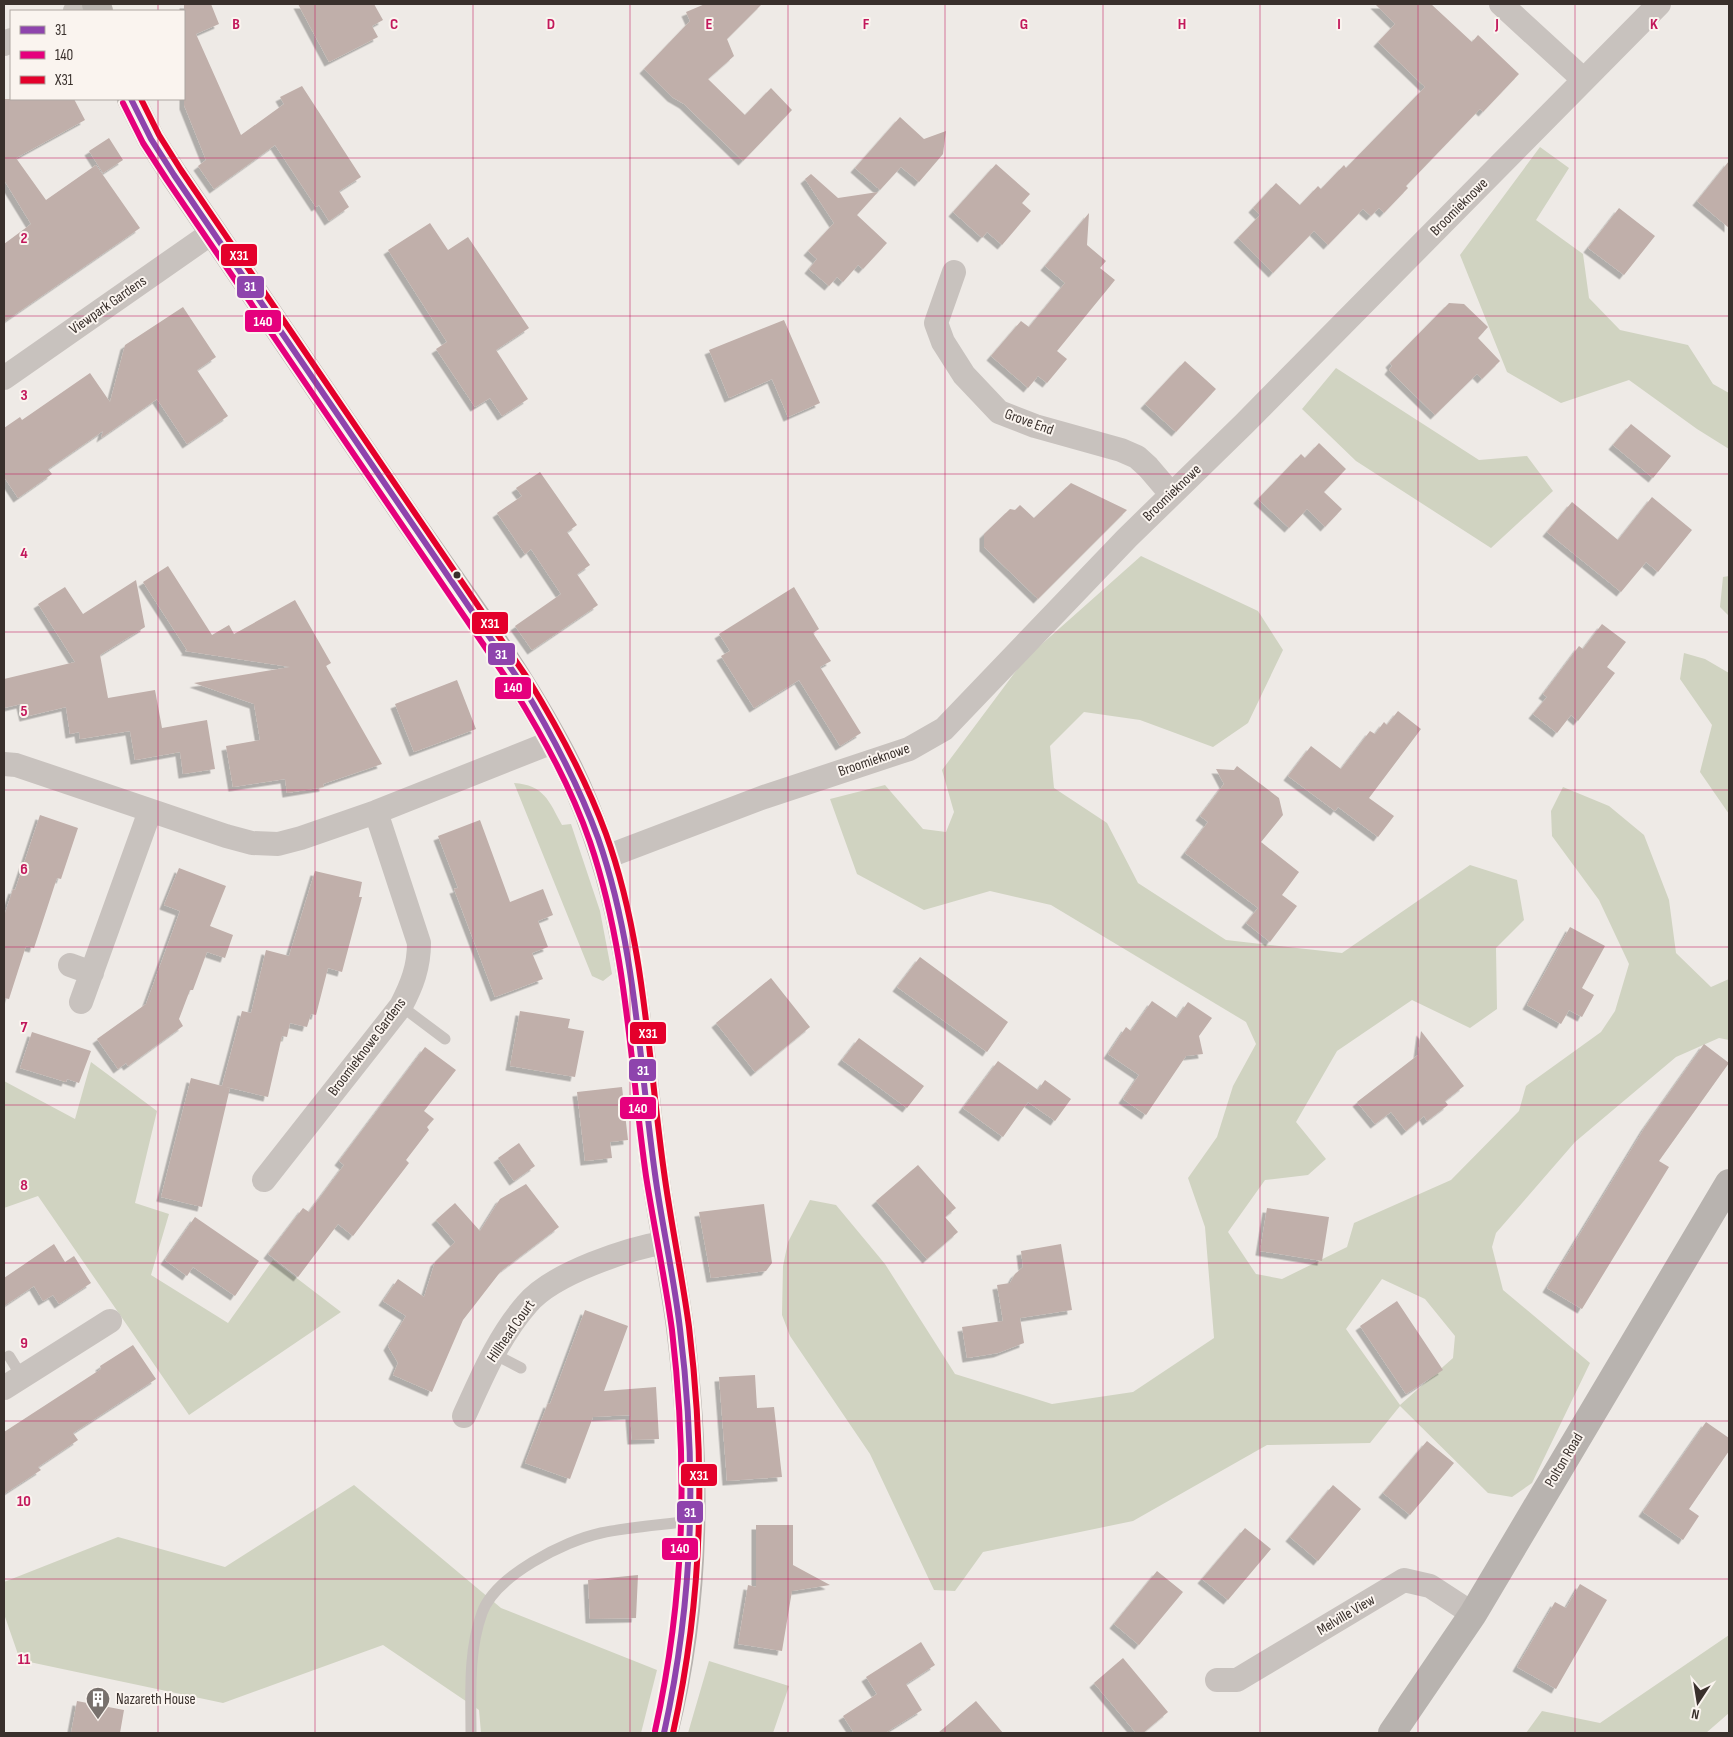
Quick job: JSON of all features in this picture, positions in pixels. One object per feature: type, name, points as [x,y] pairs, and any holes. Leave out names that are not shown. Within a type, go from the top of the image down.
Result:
[{"type":"main road","points":[[132,100],[151,139],[213,232],[498,649],[555,741],[586,806],[606,857],[619,909],[635,991],[653,1152],[668,1242],[680,1333],[691,1461],[693,1521],[683,1642],[664,1733]]},
{"type":"main road","name":"Polton Road","points":[[1392,1733],[1473,1614],[1729,1183]]},
{"type":"street","points":[[1501,4],[1584,80]]},
{"type":"street","name":"Broomieknowe","points":[[606,857],[764,797],[909,749],[944,729],[1171,494],[1244,424],[1659,4]]},
{"type":"street","name":"Viewpark Gardens","points":[[4,378],[213,232]]},
{"type":"street","name":"Grove End","points":[[954,272],[936,323],[943,342],[964,374],[999,412],[1035,426],[1121,450],[1137,458],[1148,467],[1171,494]]},
{"type":"street","points":[[4,764],[16,766],[252,843],[278,844],[376,812],[555,741]]},
{"type":"street","points":[[82,1002],[150,811]]},
{"type":"street","name":"Broomieknowe Gardens","points":[[264,1180],[401,1006],[413,983],[419,961],[418,943],[376,812]]},
{"type":"street","points":[[70,965],[92,972]]},
{"type":"street","name":"Hillhead Court","points":[[464,1416],[492,1354],[528,1302],[559,1280],[587,1266],[633,1249],[668,1242]]},
{"type":"street","points":[[13,1382],[110,1321]]},
{"type":"street","name":"Melville View","points":[[1217,1680],[1237,1680],[1404,1580],[1430,1586],[1473,1614]]},
{"type":"lane","points":[[401,1006],[445,1039]]},
{"type":"lane","points":[[492,1354],[521,1368]]},
{"type":"lane","points":[[9,1356],[13,1382]]},
{"type":"lane","points":[[471,1733],[470,1662],[482,1612],[502,1584],[532,1560],[600,1534],[693,1521]]},
{"type":"green space","points":[[1540,147],[1569,168],[1536,220],[1583,254],[1589,298],[1620,330],[1688,345],[1713,384],[1729,393],[1729,449],[1697,429],[1629,380],[1561,403],[1507,372],[1460,255]]},
{"type":"green space","points":[[1336,368],[1479,460],[1527,456],[1553,491],[1491,548],[1356,461],[1302,409]]},
{"type":"green space","points":[[1141,556],[1258,611],[1283,650],[1248,723],[1213,747],[1140,720],[1084,712],[1050,746],[1054,788],[1107,823],[1138,883],[1226,940],[1342,953],[1470,865],[1517,880],[1524,920],[1496,948],[1497,1009],[1470,1028],[1412,1000],[1337,1051],[1296,1122],[1326,1159],[1308,1175],[1265,1180],[1228,1232],[1256,1274],[1282,1279],[1347,1247],[1354,1223],[1451,1180],[1519,1111],[1526,1086],[1601,1032],[1615,1011],[1629,964],[1599,900],[1552,836],[1551,811],[1563,787],[1609,806],[1644,835],[1669,900],[1676,953],[1711,987],[1729,979],[1729,1040],[1719,1038],[1676,1057],[1575,1142],[1496,1233],[1492,1247],[1503,1290],[1590,1363],[1532,1483],[1512,1497],[1488,1493],[1400,1406],[1370,1443],[1267,1445],[1133,1521],[983,1552],[955,1591],[934,1590],[870,1454],[790,1336],[782,1315],[783,1266],[788,1242],[810,1200],[836,1205],[885,1264],[955,1374],[1052,1404],[1133,1392],[1214,1338],[1205,1227],[1188,1178],[1217,1137],[1233,1086],[1256,1044],[1246,1022],[1051,905],[990,891],[924,910],[857,874],[830,799],[885,785],[923,829],[946,832],[954,812],[942,770],[1025,659]],"holes":[[[1382,1279],[1425,1299],[1455,1336],[1453,1358],[1400,1405],[1346,1329]]]},
{"type":"green space","points":[[1729,576],[1729,616],[1720,607],[1723,577]]},
{"type":"green space","points":[[1684,653],[1705,659],[1729,673],[1729,814],[1700,772],[1712,725],[1680,679]]},
{"type":"green space","points":[[514,783],[524,784],[539,791],[549,802],[562,825],[571,824],[600,911],[612,974],[603,981],[592,976]]},
{"type":"green space","points":[[91,1062],[157,1111],[135,1203],[169,1214],[151,1275],[228,1323],[273,1260],[341,1312],[189,1415],[38,1196],[4,1208],[4,1081],[75,1119]]},
{"type":"green space","points":[[354,1485],[501,1608],[657,1670],[641,1733],[481,1733],[479,1710],[383,1645],[223,1703],[20,1660],[4,1614],[4,1582],[118,1537],[225,1567]]},
{"type":"green space","points":[[1729,1635],[1729,1713],[1706,1733],[1526,1733],[1542,1711],[1600,1723]]},
{"type":"green space","points":[[709,1661],[789,1686],[773,1733],[688,1733]]},
{"type":"building","points":[[184,4],[211,4],[219,24],[196,34],[241,135],[284,104],[280,97],[302,86],[361,177],[339,191],[349,207],[329,221],[319,205],[316,207],[275,145],[214,189],[198,166],[206,160],[184,105]]},
{"type":"building","points":[[298,4],[374,4],[383,20],[372,26],[378,37],[329,62]]},
{"type":"building","points":[[705,4],[762,4],[727,39],[734,56],[708,79],[745,115],[771,88],[792,110],[743,161],[684,104],[672,97],[644,69],[690,21],[686,12]]},
{"type":"building","points":[[1375,4],[1431,4],[1472,42],[1478,35],[1519,74],[1483,112],[1480,109],[1406,186],[1408,188],[1384,213],[1379,208],[1371,216],[1363,209],[1328,245],[1314,231],[1273,273],[1238,238],[1260,215],[1253,208],[1276,183],[1300,205],[1318,186],[1321,189],[1344,165],[1346,168],[1425,87],[1378,42],[1395,24]]},
{"type":"building","points":[[4,99],[75,100],[85,120],[16,158],[46,200],[96,165],[140,228],[4,322],[4,244],[31,224],[4,180]]},
{"type":"building","points":[[900,117],[924,139],[946,131],[943,154],[919,182],[901,167],[880,190],[855,168]]},
{"type":"building","points":[[109,138],[123,160],[103,173],[89,151]]},
{"type":"building","points":[[1729,161],[1729,228],[1697,201]]},
{"type":"building","points":[[996,164],[1030,194],[1022,203],[1031,211],[1002,245],[987,232],[982,238],[953,212]]},
{"type":"building","points":[[811,174],[838,198],[878,192],[857,215],[887,243],[863,269],[858,265],[843,282],[837,277],[829,286],[809,269],[817,259],[808,251],[834,223],[805,179]]},
{"type":"building","points":[[1619,208],[1655,236],[1624,275],[1588,248]]},
{"type":"building","points":[[1089,213],[1087,245],[1106,261],[1100,268],[1115,280],[1057,351],[1067,359],[1047,383],[1038,376],[1028,388],[991,356],[1021,321],[1029,327],[1065,283],[1045,266]]},
{"type":"building","points":[[430,223],[448,250],[468,237],[529,328],[496,350],[528,399],[502,416],[490,398],[475,407],[436,349],[447,342],[388,250]]},
{"type":"building","points":[[1449,303],[1464,304],[1488,327],[1478,338],[1500,361],[1482,379],[1477,374],[1435,415],[1389,370],[1392,366],[1390,363]]},
{"type":"building","points":[[183,307],[216,357],[197,370],[228,416],[187,444],[157,399],[101,438],[103,431],[48,469],[52,474],[18,498],[4,477],[4,428],[20,417],[22,420],[90,373],[110,402],[125,345]]},
{"type":"building","points":[[784,320],[820,403],[788,417],[772,379],[729,398],[709,350]]},
{"type":"building","points":[[1185,361],[1216,389],[1176,432],[1145,404]]},
{"type":"building","points":[[1631,424],[1671,456],[1653,478],[1613,445]]},
{"type":"building","points":[[1319,443],[1346,469],[1324,492],[1342,509],[1325,527],[1307,509],[1289,528],[1258,499],[1301,454],[1305,458]]},
{"type":"building","points":[[540,472],[577,525],[567,532],[590,565],[577,574],[598,605],[532,650],[515,626],[561,594],[531,549],[525,554],[497,513],[522,496],[516,488]]},
{"type":"building","points":[[1071,483],[1127,510],[1038,599],[984,547],[984,534],[1010,509],[1015,510],[1020,505],[1034,518]]},
{"type":"building","points":[[1652,497],[1692,530],[1658,572],[1646,562],[1621,592],[1547,532],[1572,502],[1618,540]]},
{"type":"building","points":[[168,566],[212,635],[229,625],[234,634],[295,600],[331,663],[326,666],[382,764],[323,784],[324,787],[287,793],[285,779],[233,787],[226,746],[260,740],[254,704],[194,683],[290,667],[185,651],[187,650],[143,582]]},
{"type":"building","points":[[136,580],[145,627],[100,655],[108,698],[155,690],[162,728],[207,720],[215,769],[183,774],[180,752],[135,760],[130,731],[80,739],[79,732],[70,734],[66,707],[24,717],[21,704],[4,708],[4,679],[75,662],[38,604],[65,587],[83,614]]},
{"type":"building","points":[[794,587],[819,629],[813,633],[831,661],[820,667],[861,733],[840,746],[799,680],[754,708],[721,656],[730,651],[719,634]]},
{"type":"building","points":[[1602,624],[1626,642],[1607,667],[1615,673],[1578,721],[1571,715],[1557,733],[1533,714],[1547,697],[1543,694],[1579,646],[1583,649]]},
{"type":"building","points":[[457,680],[476,729],[414,752],[395,704]]},
{"type":"building","points":[[1398,711],[1421,729],[1369,798],[1394,816],[1378,837],[1338,807],[1335,811],[1288,776],[1311,746],[1341,769],[1370,731],[1375,734],[1384,722],[1387,725]]},
{"type":"building","points":[[1237,766],[1279,798],[1283,815],[1261,842],[1299,872],[1282,895],[1297,906],[1270,942],[1246,923],[1258,908],[1185,853],[1208,822],[1200,816],[1224,784],[1216,769],[1234,770]]},
{"type":"building","points":[[40,815],[78,828],[61,879],[57,878],[34,948],[26,946],[9,999],[4,998],[4,916],[13,889],[15,890]]},
{"type":"building","points":[[480,820],[510,902],[543,889],[553,915],[538,921],[548,947],[532,953],[543,979],[495,997],[454,889],[458,888],[438,836]]},
{"type":"building","points":[[179,868],[226,886],[210,926],[233,935],[225,958],[207,952],[193,990],[190,990],[179,1019],[183,1026],[128,1066],[126,1063],[118,1069],[97,1039],[146,1004],[180,911],[164,905]]},
{"type":"building","points":[[315,871],[362,882],[359,897],[362,897],[342,972],[328,968],[316,1015],[311,1014],[307,1027],[290,1023],[287,1037],[282,1036],[268,1097],[222,1086],[242,1011],[251,1013],[266,950],[289,956]]},
{"type":"building","points":[[1570,927],[1605,946],[1582,988],[1594,995],[1582,1017],[1569,1010],[1561,1024],[1527,1005]]},
{"type":"building","points":[[920,957],[1008,1022],[987,1052],[897,987]]},
{"type":"building","points":[[771,978],[810,1027],[755,1072],[716,1023]]},
{"type":"building","points":[[1152,1001],[1177,1018],[1188,1002],[1212,1018],[1199,1036],[1203,1054],[1186,1056],[1146,1115],[1123,1099],[1139,1075],[1108,1054],[1126,1027],[1131,1031]]},
{"type":"building","points":[[520,1011],[570,1019],[568,1028],[584,1031],[575,1077],[510,1066]]},
{"type":"building","points":[[1421,1031],[1464,1086],[1445,1101],[1448,1105],[1427,1121],[1424,1116],[1406,1131],[1391,1112],[1375,1124],[1357,1102],[1418,1055]]},
{"type":"building","points":[[32,1032],[91,1051],[79,1083],[67,1079],[66,1082],[20,1068]]},
{"type":"building","points":[[859,1038],[924,1086],[907,1108],[842,1060]]},
{"type":"building","points":[[1704,1044],[1729,1063],[1659,1161],[1669,1167],[1582,1309],[1547,1288],[1645,1127]]},
{"type":"building","points":[[425,1047],[456,1070],[424,1111],[434,1119],[427,1127],[429,1130],[406,1160],[409,1163],[353,1236],[338,1224],[298,1277],[268,1254],[303,1208],[309,1212],[344,1165],[339,1161]]},
{"type":"building","points":[[998,1061],[1038,1090],[1045,1080],[1071,1099],[1055,1121],[1028,1102],[1003,1137],[963,1108]]},
{"type":"building","points":[[191,1078],[230,1088],[202,1207],[161,1197]]},
{"type":"building","points":[[622,1087],[628,1140],[610,1142],[612,1158],[585,1161],[577,1092]]},
{"type":"building","points":[[519,1143],[535,1166],[514,1181],[498,1158]]},
{"type":"building","points":[[918,1165],[956,1208],[945,1217],[958,1232],[927,1259],[876,1201]]},
{"type":"building","points":[[526,1184],[559,1227],[501,1271],[463,1320],[432,1392],[393,1375],[398,1363],[388,1346],[406,1316],[383,1301],[398,1279],[424,1297],[435,1262],[455,1242],[436,1220],[455,1203],[480,1231],[500,1199]]},
{"type":"building","points":[[764,1204],[772,1263],[766,1271],[711,1278],[699,1212]]},
{"type":"building","points":[[1267,1208],[1329,1217],[1322,1261],[1260,1251]]},
{"type":"building","points":[[195,1217],[259,1261],[235,1296],[193,1267],[187,1276],[165,1260]]},
{"type":"building","points":[[54,1244],[65,1262],[74,1256],[91,1283],[59,1304],[53,1295],[43,1301],[34,1286],[4,1306],[4,1278]]},
{"type":"building","points":[[1061,1244],[1072,1310],[1020,1318],[1024,1343],[998,1353],[967,1358],[962,1327],[1003,1321],[997,1285],[1010,1283],[1015,1274],[1023,1267],[1021,1251]]},
{"type":"building","points":[[1397,1301],[1443,1370],[1406,1394],[1360,1326]]},
{"type":"building","points":[[585,1310],[628,1326],[604,1391],[656,1387],[659,1439],[632,1440],[630,1415],[593,1417],[570,1479],[525,1463],[548,1403],[550,1404]]},
{"type":"building","points":[[133,1345],[156,1379],[73,1433],[78,1440],[38,1467],[41,1470],[4,1494],[4,1432],[101,1369],[100,1366]]},
{"type":"building","points":[[755,1375],[757,1408],[774,1407],[782,1477],[727,1481],[719,1377]]},
{"type":"building","points":[[1706,1422],[1729,1438],[1729,1451],[1689,1509],[1699,1516],[1683,1540],[1643,1512]]},
{"type":"building","points":[[1427,1441],[1454,1463],[1410,1515],[1383,1493]]},
{"type":"building","points":[[1333,1485],[1361,1509],[1318,1561],[1290,1537]]},
{"type":"building","points":[[756,1525],[793,1525],[793,1565],[830,1585],[792,1591],[782,1651],[738,1644],[748,1585],[756,1587]]},
{"type":"building","points":[[1245,1528],[1271,1549],[1228,1600],[1202,1579]]},
{"type":"building","points":[[1157,1571],[1183,1592],[1139,1645],[1114,1624]]},
{"type":"building","points":[[638,1575],[636,1618],[590,1619],[588,1580]]},
{"type":"building","points":[[1580,1584],[1607,1600],[1556,1689],[1517,1667],[1555,1602],[1566,1608]]},
{"type":"building","points":[[921,1642],[935,1665],[906,1684],[922,1710],[885,1733],[854,1733],[843,1716],[877,1694],[866,1677]]},
{"type":"building","points":[[1123,1658],[1168,1712],[1143,1733],[1136,1733],[1094,1683]]},
{"type":"building","name":"Nazareth House","points":[[77,1701],[124,1710],[120,1733],[71,1733]]},
{"type":"building","points":[[976,1701],[1003,1733],[938,1733]]},
{"type":"transit line","name":"31","points":[[132,100],[151,139],[174,175],[521,683],[563,759],[582,798],[598,838],[611,879],[629,962],[655,1174],[677,1310],[689,1431],[690,1532],[687,1582],[682,1632],[664,1733]]},
{"type":"transit line","name":"X31","points":[[142,100],[159,135],[181,170],[528,679],[571,754],[590,793],[606,834],[629,916],[644,1001],[664,1172],[689,1327],[698,1430],[699,1531],[696,1581],[691,1632],[673,1733]]},
{"type":"transit line","name":"140","points":[[123,103],[143,143],[167,180],[513,688],[556,763],[590,842],[612,924],[620,966],[646,1176],[672,1330],[677,1381],[682,1481],[678,1581],[673,1631],[655,1731]]},
{"type":"place","name":"Nazareth House","points":[[98,1720]]}]
